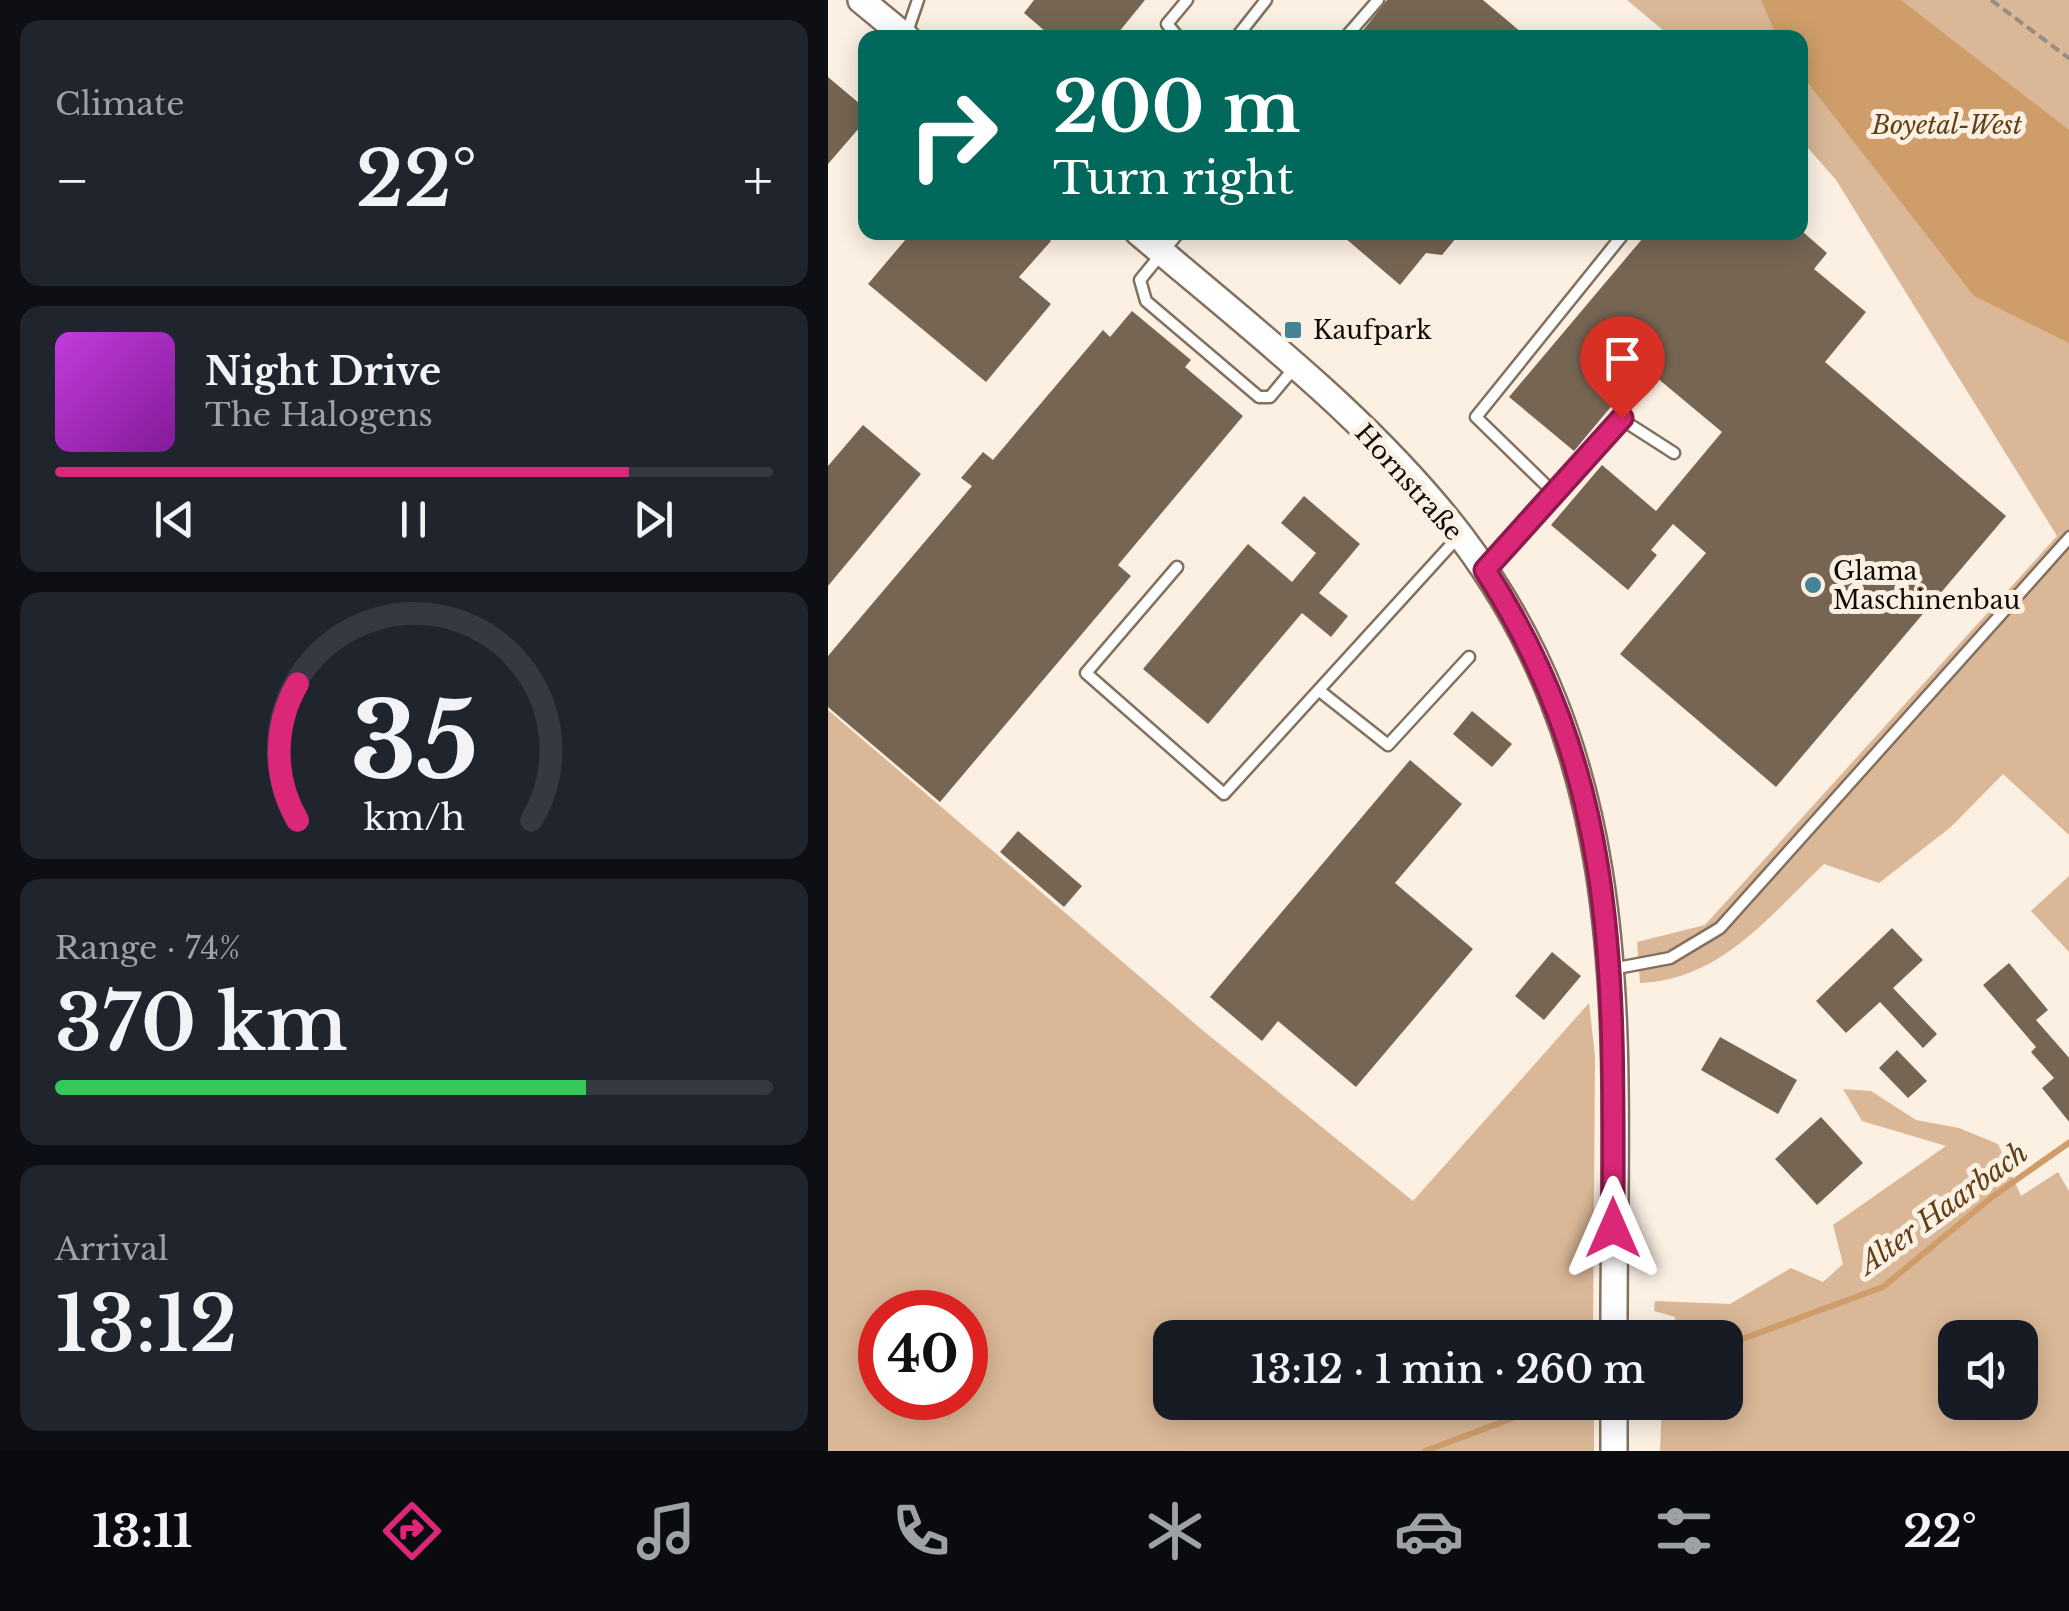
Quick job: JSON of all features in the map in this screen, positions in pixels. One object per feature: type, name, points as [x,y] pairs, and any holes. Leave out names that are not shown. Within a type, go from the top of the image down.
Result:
[{"type":"street","points":[[862,0],[898,30]]},
{"type":"street","name":"Hornstraße","points":[[1147,240],[1295,367],[1377,444],[1460,536],[1535,654],[1580,771],[1595,832],[1611,969],[1614,1320]]},
{"type":"street","points":[[1614,1420],[1614,1451]]},
{"type":"lane","points":[[908,30],[918,0]]},
{"type":"lane","points":[[1172,30],[1167,24],[1187,0]]},
{"type":"lane","points":[[1242,30],[1266,0]]},
{"type":"lane","points":[[1353,30],[1378,0]]},
{"type":"lane","points":[[1173,240],[1140,280],[1146,302],[1260,397],[1270,397],[1295,367]]},
{"type":"lane","points":[[1554,493],[1476,417],[1619,240]]},
{"type":"lane","points":[[1485,570],[1622,418],[1674,453]]},
{"type":"lane","points":[[1177,567],[1086,673],[1224,794],[1322,692],[1460,536]]},
{"type":"lane","points":[[1611,969],[1670,958],[1720,928],[2070,537]]},
{"type":"lane","points":[[1322,692],[1388,746],[1469,657]]},
{"type":"path","points":[[1991,0],[2070,58]]},
{"type":"green space","name":"Boyetal-West","points":[[1627,0],[2070,0],[2069,835],[2003,774],[1951,827],[1879,883],[1824,864],[1763,924],[1719,958],[1669,979],[1640,983],[1637,942],[1705,925],[2057,536],[1836,180],[1808,148],[1808,30],[1663,30]]},
{"type":"green space","points":[[828,710],[1201,1029],[1413,1201],[1589,1003],[1595,1056],[1593,1320],[1153,1320],[1153,1420],[1594,1420],[1594,1451],[828,1451]]},
{"type":"green space","points":[[2069,876],[2069,952],[2031,911]]},
{"type":"green space","points":[[1843,1089],[1871,1091],[1916,1120],[1959,1128],[1998,1144],[2021,1196],[2058,1172],[2069,1191],[2069,1451],[1660,1451],[1661,1420],[1743,1420],[1743,1320],[1675,1320],[1654,1311],[1655,1301],[1730,1304],[1791,1268],[1823,1282],[1843,1264],[1833,1225],[1946,1146],[1862,1121]]},
{"type":"shaded area","points":[[1761,0],[1901,0],[2069,130],[2069,343],[1974,296],[1808,83],[1808,30],[1774,30]]},
{"type":"building","points":[[1034,0],[1145,0],[1121,30],[1044,30],[1024,13]]},
{"type":"building","points":[[1387,0],[1483,0],[1519,30],[1363,30]]},
{"type":"building","points":[[828,77],[858,102],[858,129],[828,164]]},
{"type":"building","points":[[1808,236],[1827,253],[1814,269],[1866,312],[1825,362],[2006,516],[1776,787],[1620,654],[1706,553],[1673,524],[1651,550],[1657,555],[1628,590],[1551,525],[1602,465],[1656,511],[1722,432],[1644,367],[1574,451],[1509,397],[1641,240],[1808,240]]},
{"type":"building","points":[[905,240],[1051,241],[1019,277],[1051,304],[986,382],[868,284]]},
{"type":"building","points":[[1347,240],[1454,240],[1442,255],[1426,253],[1400,285]]},
{"type":"building","points":[[1132,311],[1191,360],[1185,367],[1243,416],[1118,565],[1131,576],[940,802],[828,707],[828,656],[972,486],[961,478],[983,452],[993,460],[1103,330],[1110,337]]},
{"type":"building","points":[[863,425],[921,474],[828,586],[828,466]]},
{"type":"building","points":[[1304,496],[1360,544],[1319,593],[1348,616],[1331,637],[1302,613],[1208,724],[1143,669],[1248,544],[1292,582],[1316,553],[1281,523]]},
{"type":"building","points":[[1472,711],[1512,744],[1492,767],[1453,734]]},
{"type":"building","points":[[1410,760],[1462,804],[1395,883],[1473,949],[1356,1087],[1278,1021],[1262,1041],[1210,997]]},
{"type":"building","points":[[1018,831],[1082,886],[1064,907],[1000,852]]},
{"type":"building","points":[[1892,928],[1923,960],[1893,988],[1937,1034],[1923,1048],[1880,1002],[1846,1033],[1816,1001]]},
{"type":"building","points":[[1552,952],[1581,976],[1544,1020],[1515,996]]},
{"type":"building","points":[[2009,963],[2048,1010],[2036,1020],[2070,1059],[2070,1123],[2042,1088],[2054,1078],[2031,1052],[2036,1047],[1983,985]]},
{"type":"building","points":[[1720,1037],[1797,1080],[1778,1114],[1701,1070]]},
{"type":"building","points":[[1897,1050],[1927,1081],[1908,1098],[1879,1068]]},
{"type":"building","points":[[1821,1117],[1863,1163],[1817,1205],[1775,1159]]},
{"type":"waterway","name":"Alter Haarbach","points":[[1743,1339],[1883,1287],[1992,1197],[2070,1142]]},
{"type":"waterway","name":"Alter Haarbach","points":[[1425,1451],[1507,1420]]},
{"type":"place","name":"Kaufpark","points":[[1293,330]]},
{"type":"place","name":"Glama Maschinenbau","points":[[1813,585]]},
{"type":"route","points":[[1613,1228],[1611,969],[1595,832],[1580,771],[1557,705],[1535,654],[1485,570],[1622,418]]}]
